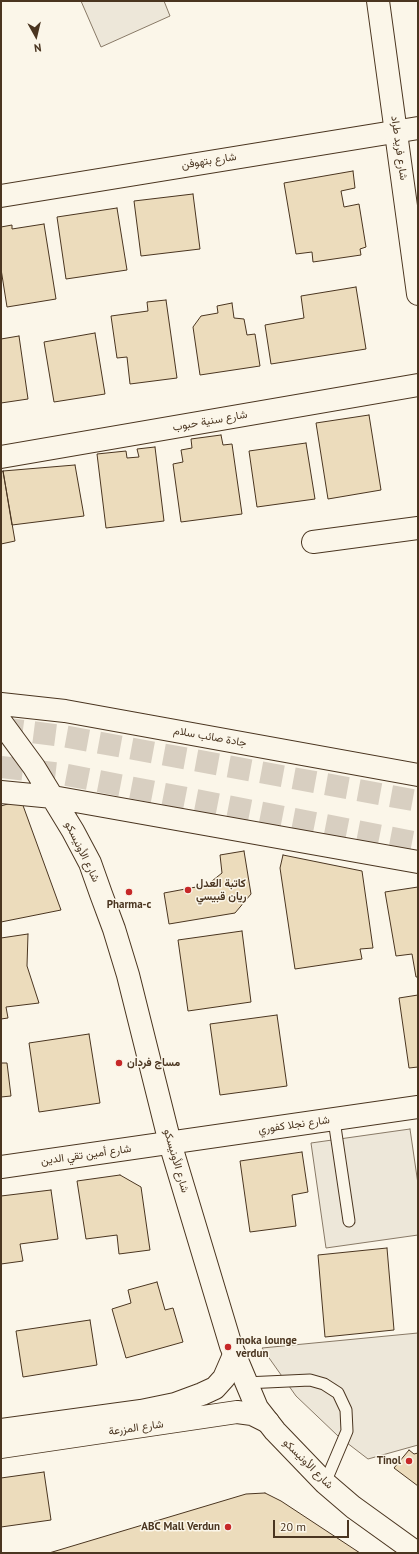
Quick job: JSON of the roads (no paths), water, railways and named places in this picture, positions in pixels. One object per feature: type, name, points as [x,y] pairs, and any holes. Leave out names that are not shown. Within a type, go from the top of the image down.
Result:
[{"type":"street","name":"شارع فريد طراد","points":[[378,1],[418,294]]},
{"type":"street","name":"شارع بتهوفن","points":[[1,196],[418,128]]},
{"type":"street","name":"شارع سنية حبوب","points":[[1,457],[418,385]]},
{"type":"street","points":[[313,542],[418,528]]},
{"type":"street","name":"جادة صائب سلام","points":[[1,704],[65,712],[418,775]]},
{"type":"street","name":"شارع الأونيسكو","points":[[1,722],[34,767],[90,863],[114,929],[170,1144],[234,1355],[257,1408],[268,1422],[325,1483],[353,1507],[417,1553]]},
{"type":"street","points":[[1,792],[53,798],[418,862]]},
{"type":"street","name":"شارع نجلا كفوري","points":[[170,1144],[418,1107]]},
{"type":"street","name":"شارع أمين تقي الدين","points":[[1,1167],[170,1144]]},
{"type":"street","name":"شارع المزرعة","points":[[1,1430],[134,1412],[175,1404],[215,1388],[224,1378],[234,1355]]},
{"type":"street","name":"شارع المزرعة","points":[[1,1447],[237,1412],[252,1414],[268,1422]]},
{"type":"lane","points":[[334,1120],[349,1221]]},
{"type":"lane","points":[[245,1383],[310,1380],[324,1384],[338,1393],[346,1410],[347,1431],[325,1483]]},
{"type":"tunnel","points":[[1,728],[63,736],[418,801]]},
{"type":"tunnel","points":[[1,767],[62,774],[418,843]]},
{"type":"place","name":"كاتبة العدل ريان قبيسي","points":[[188,890]]},
{"type":"place","name":"Pharma-c","points":[[129,892]]},
{"type":"place","name":"مساج فردان","points":[[119,1063]]},
{"type":"place","name":"moka lounge verdun","points":[[228,1347]]},
{"type":"place","name":"Tinol","points":[[409,1461]]},
{"type":"place","name":"ABC Mall Verdun","points":[[228,1527]]}]
